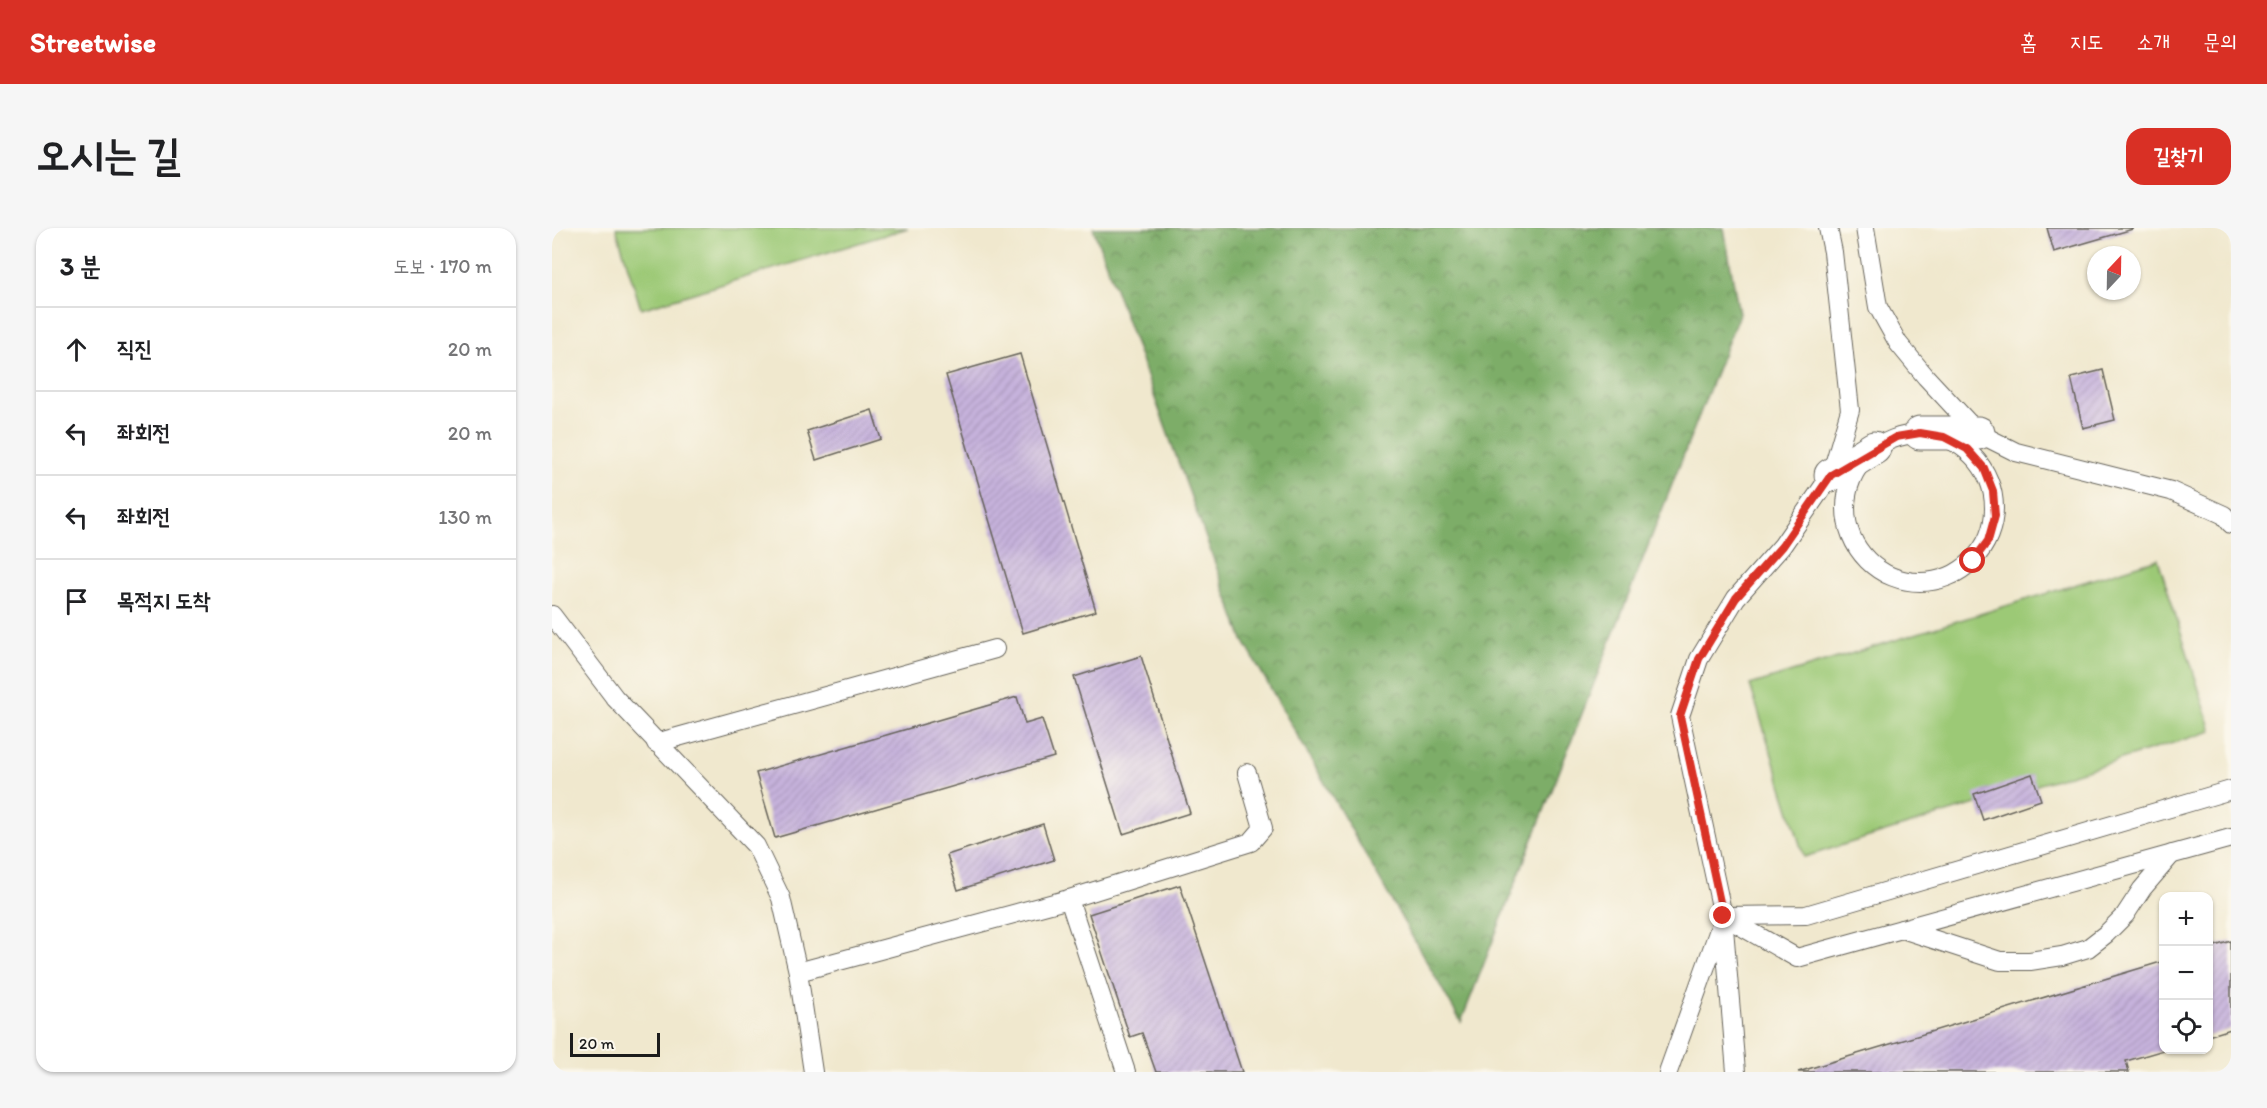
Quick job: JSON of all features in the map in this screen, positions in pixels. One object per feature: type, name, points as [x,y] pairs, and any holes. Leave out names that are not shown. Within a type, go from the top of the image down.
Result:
[{"type":"street","points":[[1920,433],[1978,433]]},
{"type":"street","points":[[1831,475],[1874,448]]},
{"type":"lane","points":[[1736,1072],[1723,916],[1680,716],[1699,659],[1736,598],[1782,546],[1831,475],[1850,410],[1833,252],[1828,228]]},
{"type":"lane","points":[[1866,228],[1878,308],[1898,343],[1978,433],[2016,452],[2171,491],[2224,515],[2231,524]]},
{"type":"lane","points":[[1920,433],[1944,437],[1967,449],[1984,468],[1993,491],[1995,516],[1988,541],[1973,561],[1953,576],[1928,582],[1904,581],[1881,572],[1863,556],[1851,535],[1845,512],[1848,488],[1858,466],[1874,448],[1896,437],[1920,433]]},
{"type":"lane","points":[[552,615],[615,698],[756,846],[781,898],[798,972],[813,1072]]},
{"type":"lane","points":[[656,743],[995,649]]},
{"type":"lane","points":[[798,972],[1069,898],[1251,842],[1263,828],[1247,773]]},
{"type":"lane","points":[[1723,916],[1806,915],[2231,790]]},
{"type":"lane","points":[[1723,916],[1797,958],[2231,838]]},
{"type":"lane","points":[[1902,929],[2000,961],[2030,961],[2062,956],[2088,948],[2106,934],[2125,915],[2142,889],[2172,854]]},
{"type":"lane","points":[[1069,898],[1126,1072]]},
{"type":"lane","points":[[1668,1072],[1723,916]]},
{"type":"green space","points":[[616,228],[908,228],[641,309]]},
{"type":"green space","points":[[1093,228],[1724,228],[1739,314],[1461,1022],[1243,640]]},
{"type":"green space","points":[[2158,559],[2212,731],[1804,857],[1750,685]]},
{"type":"building","points":[[2047,228],[2133,228],[2133,229],[2054,252]]},
{"type":"building","points":[[1020,354],[1096,611],[1023,633],[946,375]]},
{"type":"building","points":[[2103,370],[2115,420],[2083,428],[2071,378]]},
{"type":"building","points":[[872,410],[881,439],[816,460],[807,431]]},
{"type":"building","points":[[1141,656],[1190,813],[1123,834],[1074,677]]},
{"type":"building","points":[[1017,697],[1025,724],[1042,719],[1054,757],[775,838],[756,773]]},
{"type":"building","points":[[2032,774],[2041,800],[1983,820],[1974,794]]},
{"type":"building","points":[[1043,824],[1054,860],[958,890],[947,855]]},
{"type":"building","points":[[1180,885],[1242,1072],[1156,1072],[1142,1033],[1130,1037],[1089,914]]},
{"type":"building","points":[[2231,941],[2231,1029],[2213,1034],[2213,1000],[2213,946]]},
{"type":"building","points":[[2159,963],[2159,1051],[2126,1061],[2129,1072],[1798,1072]]},
{"type":"route","points":[[1723,916],[1680,716],[1699,659],[1736,598],[1782,546],[1831,475],[1896,437],[1920,433],[1944,437],[1967,449],[1984,468],[1993,491],[1995,516],[1988,541],[1973,561]]}]
